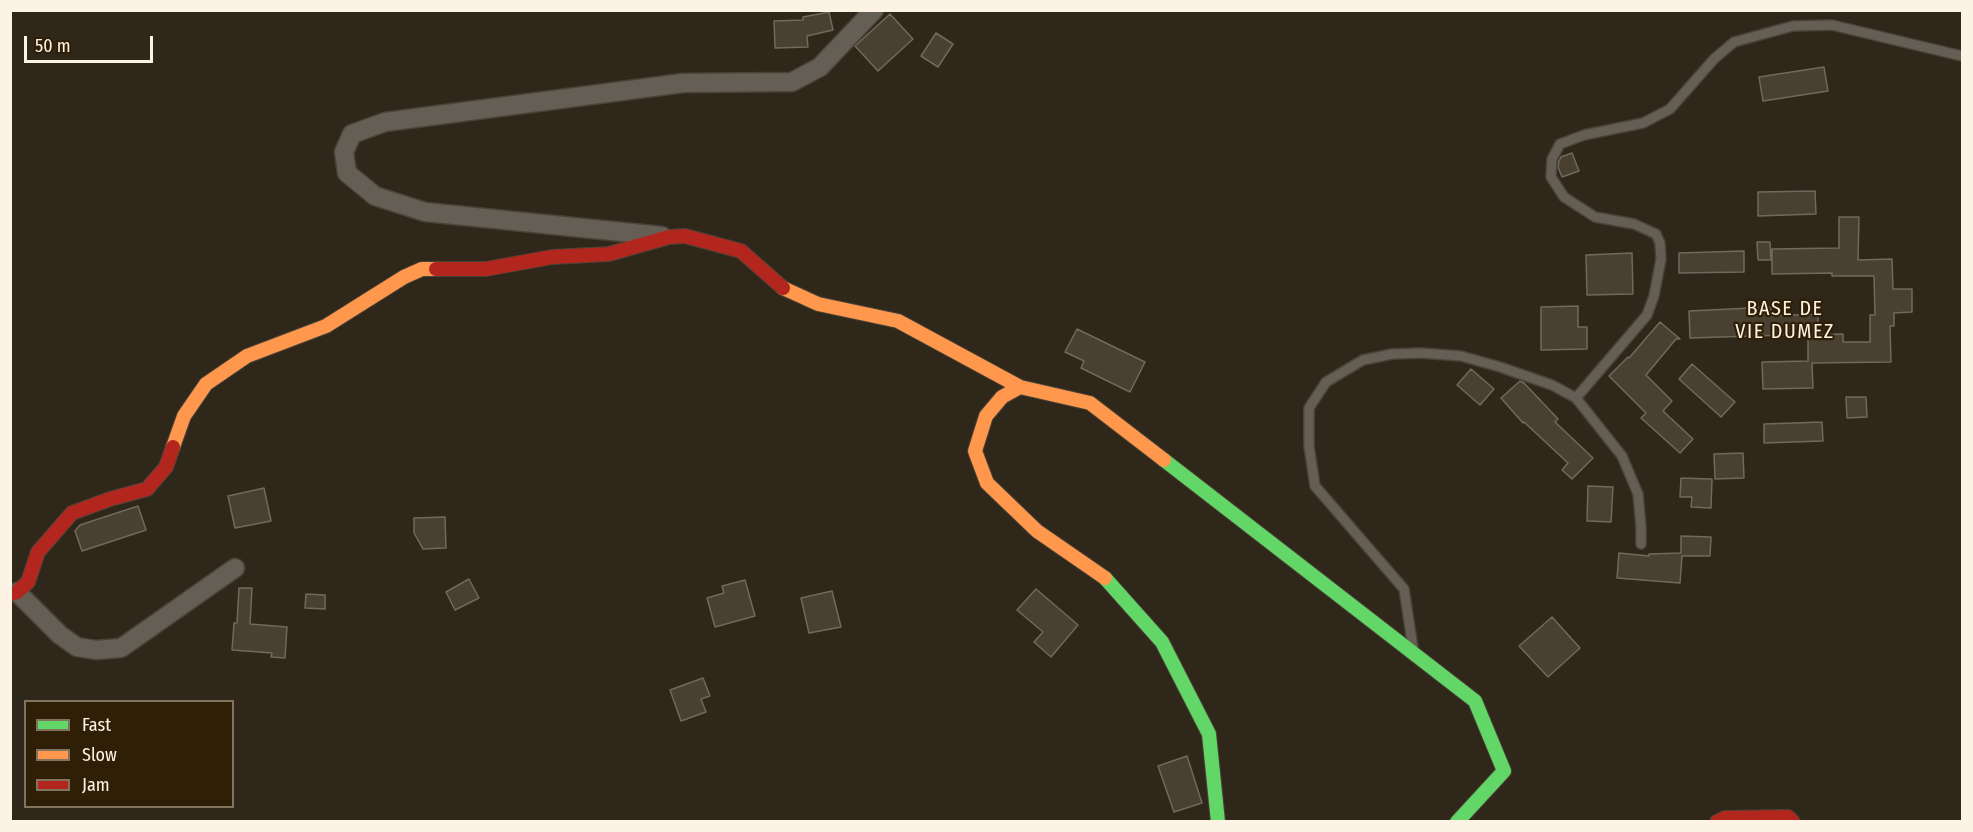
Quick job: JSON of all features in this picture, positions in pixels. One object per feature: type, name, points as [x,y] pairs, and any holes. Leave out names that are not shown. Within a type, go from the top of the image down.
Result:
[{"type":"street","points":[[874,10],[820,67],[792,82],[683,83],[385,122],[352,134],[344,152],[347,173],[375,196],[424,212],[669,237],[685,236],[741,251],[782,288],[818,304],[898,321],[1020,387],[1090,403],[1475,701],[1504,771],[1457,822]]},
{"type":"street","points":[[235,568],[121,648],[96,650],[77,646],[60,635],[14,593],[28,582],[38,552],[72,513],[147,489],[166,467],[184,416],[206,384],[247,356],[326,326],[404,277],[422,269],[486,269],[552,258],[609,254],[669,237]]},
{"type":"street","points":[[1020,387],[1002,397],[986,416],[975,451],[987,483],[1037,531],[1107,580],[1162,642],[1209,734],[1218,822]]},
{"type":"street","points":[[1717,822],[1725,818],[1788,817],[1793,822]]},
{"type":"lane","points":[[1576,398],[1647,315],[1654,296],[1661,259],[1660,243],[1656,234],[1634,224],[1595,217],[1564,197],[1551,177],[1552,159],[1560,144],[1584,135],[1643,123],[1670,109],[1714,59],[1734,42],[1793,26],[1832,26],[1962,56]]},
{"type":"lane","points":[[1414,653],[1404,589],[1316,486],[1309,446],[1309,408],[1326,382],[1363,360],[1392,354],[1421,353],[1461,356],[1552,385],[1576,398],[1622,456],[1638,494],[1641,544]]},
{"type":"building","points":[[829,12],[833,30],[807,36],[808,47],[775,48],[774,21],[803,20],[803,17]]},
{"type":"building","points":[[890,14],[913,39],[878,71],[855,46]]},
{"type":"building","points":[[936,33],[953,44],[938,67],[921,56]]},
{"type":"building","points":[[1824,67],[1828,91],[1763,101],[1759,77]]},
{"type":"building","points":[[1572,153],[1579,171],[1562,177],[1558,167],[1559,161],[1561,157]]},
{"type":"building","points":[[1815,191],[1816,214],[1758,216],[1758,192]]},
{"type":"building","points":[[1839,217],[1859,217],[1858,260],[1892,259],[1893,289],[1912,289],[1912,312],[1894,313],[1894,326],[1890,326],[1891,362],[1812,363],[1813,388],[1763,389],[1762,362],[1808,361],[1808,335],[1843,334],[1843,342],[1870,342],[1870,315],[1875,315],[1874,276],[1832,276],[1832,273],[1772,274],[1772,249],[1839,248]]},
{"type":"building","points":[[1757,242],[1770,242],[1771,260],[1758,260]]},
{"type":"building","points":[[1744,251],[1744,272],[1679,273],[1679,253]]},
{"type":"building","points":[[1632,253],[1633,294],[1587,295],[1586,255]]},
{"type":"building","points":[[1578,306],[1578,327],[1587,327],[1587,349],[1541,350],[1541,307]]},
{"type":"building","points":[[1771,307],[1771,316],[1818,314],[1818,334],[1690,338],[1689,311]]},
{"type":"building","points":[[1660,322],[1680,339],[1676,339],[1646,375],[1672,401],[1663,411],[1693,439],[1680,453],[1641,418],[1646,413],[1609,376],[1629,358]]},
{"type":"building","points":[[1077,329],[1145,362],[1130,392],[1081,368],[1084,361],[1065,352]]},
{"type":"building","points":[[1692,364],[1735,402],[1721,417],[1679,379]]},
{"type":"building","points":[[1471,369],[1494,389],[1480,405],[1457,385]]},
{"type":"building","points":[[1520,381],[1558,419],[1555,422],[1593,458],[1572,479],[1562,470],[1568,463],[1523,423],[1501,398]]},
{"type":"building","points":[[1846,397],[1866,397],[1867,417],[1847,418]]},
{"type":"building","points":[[1822,422],[1823,441],[1764,443],[1764,424]]},
{"type":"building","points":[[1743,453],[1744,478],[1715,479],[1714,454]]},
{"type":"building","points":[[1681,478],[1712,479],[1711,508],[1691,507],[1692,497],[1680,497]]},
{"type":"building","points":[[1588,486],[1613,487],[1611,522],[1587,521]]},
{"type":"building","points":[[264,488],[271,521],[235,528],[228,496]]},
{"type":"building","points":[[138,506],[146,530],[82,551],[75,531],[80,525]]},
{"type":"building","points":[[445,517],[446,548],[423,549],[414,533],[414,518]]},
{"type":"building","points":[[1681,536],[1711,537],[1710,556],[1682,556],[1680,583],[1617,578],[1619,553],[1649,556],[1649,554],[1681,553]]},
{"type":"building","points":[[469,579],[479,598],[455,610],[446,592]]},
{"type":"building","points":[[745,580],[755,616],[715,627],[707,598],[724,593],[722,586]]},
{"type":"building","points":[[239,588],[252,588],[250,624],[287,627],[285,658],[271,657],[272,653],[232,650],[234,623],[237,623]]},
{"type":"building","points":[[1036,589],[1078,625],[1051,657],[1034,642],[1043,632],[1017,610]]},
{"type":"building","points":[[832,591],[841,627],[809,633],[801,598]]},
{"type":"building","points":[[306,594],[325,595],[325,609],[305,608]]},
{"type":"building","points":[[1552,617],[1580,648],[1548,677],[1519,646]]},
{"type":"building","points":[[703,678],[710,696],[701,699],[706,712],[681,721],[670,690]]},
{"type":"building","points":[[1187,756],[1202,803],[1174,812],[1158,766]]},
{"type":"traffic: fast","points":[[1164,460],[1475,701],[1504,771],[1457,822]]},
{"type":"traffic: fast","points":[[1105,578],[1162,642],[1209,734],[1218,822]]},
{"type":"traffic: slow","points":[[173,447],[184,416],[206,384],[247,356],[326,326],[404,277],[422,269],[436,269]]},
{"type":"traffic: slow","points":[[783,288],[818,304],[898,321],[1020,387]]},
{"type":"traffic: slow","points":[[1105,578],[1037,531],[987,483],[975,451],[986,416],[1002,397],[1020,387],[1090,403],[1164,460]]},
{"type":"traffic: jam","points":[[436,269],[486,269],[552,257],[609,254],[669,237],[685,236],[741,251],[783,288]]},
{"type":"traffic: jam","points":[[10,594],[17,592],[28,582],[38,552],[72,513],[147,489],[166,467],[173,447]]},
{"type":"traffic: jam","points":[[1717,822],[1725,818],[1788,817],[1793,822]]},
{"type":"district","name":"BASE DE VIE DUMEZ","points":[[1785,320]]}]
